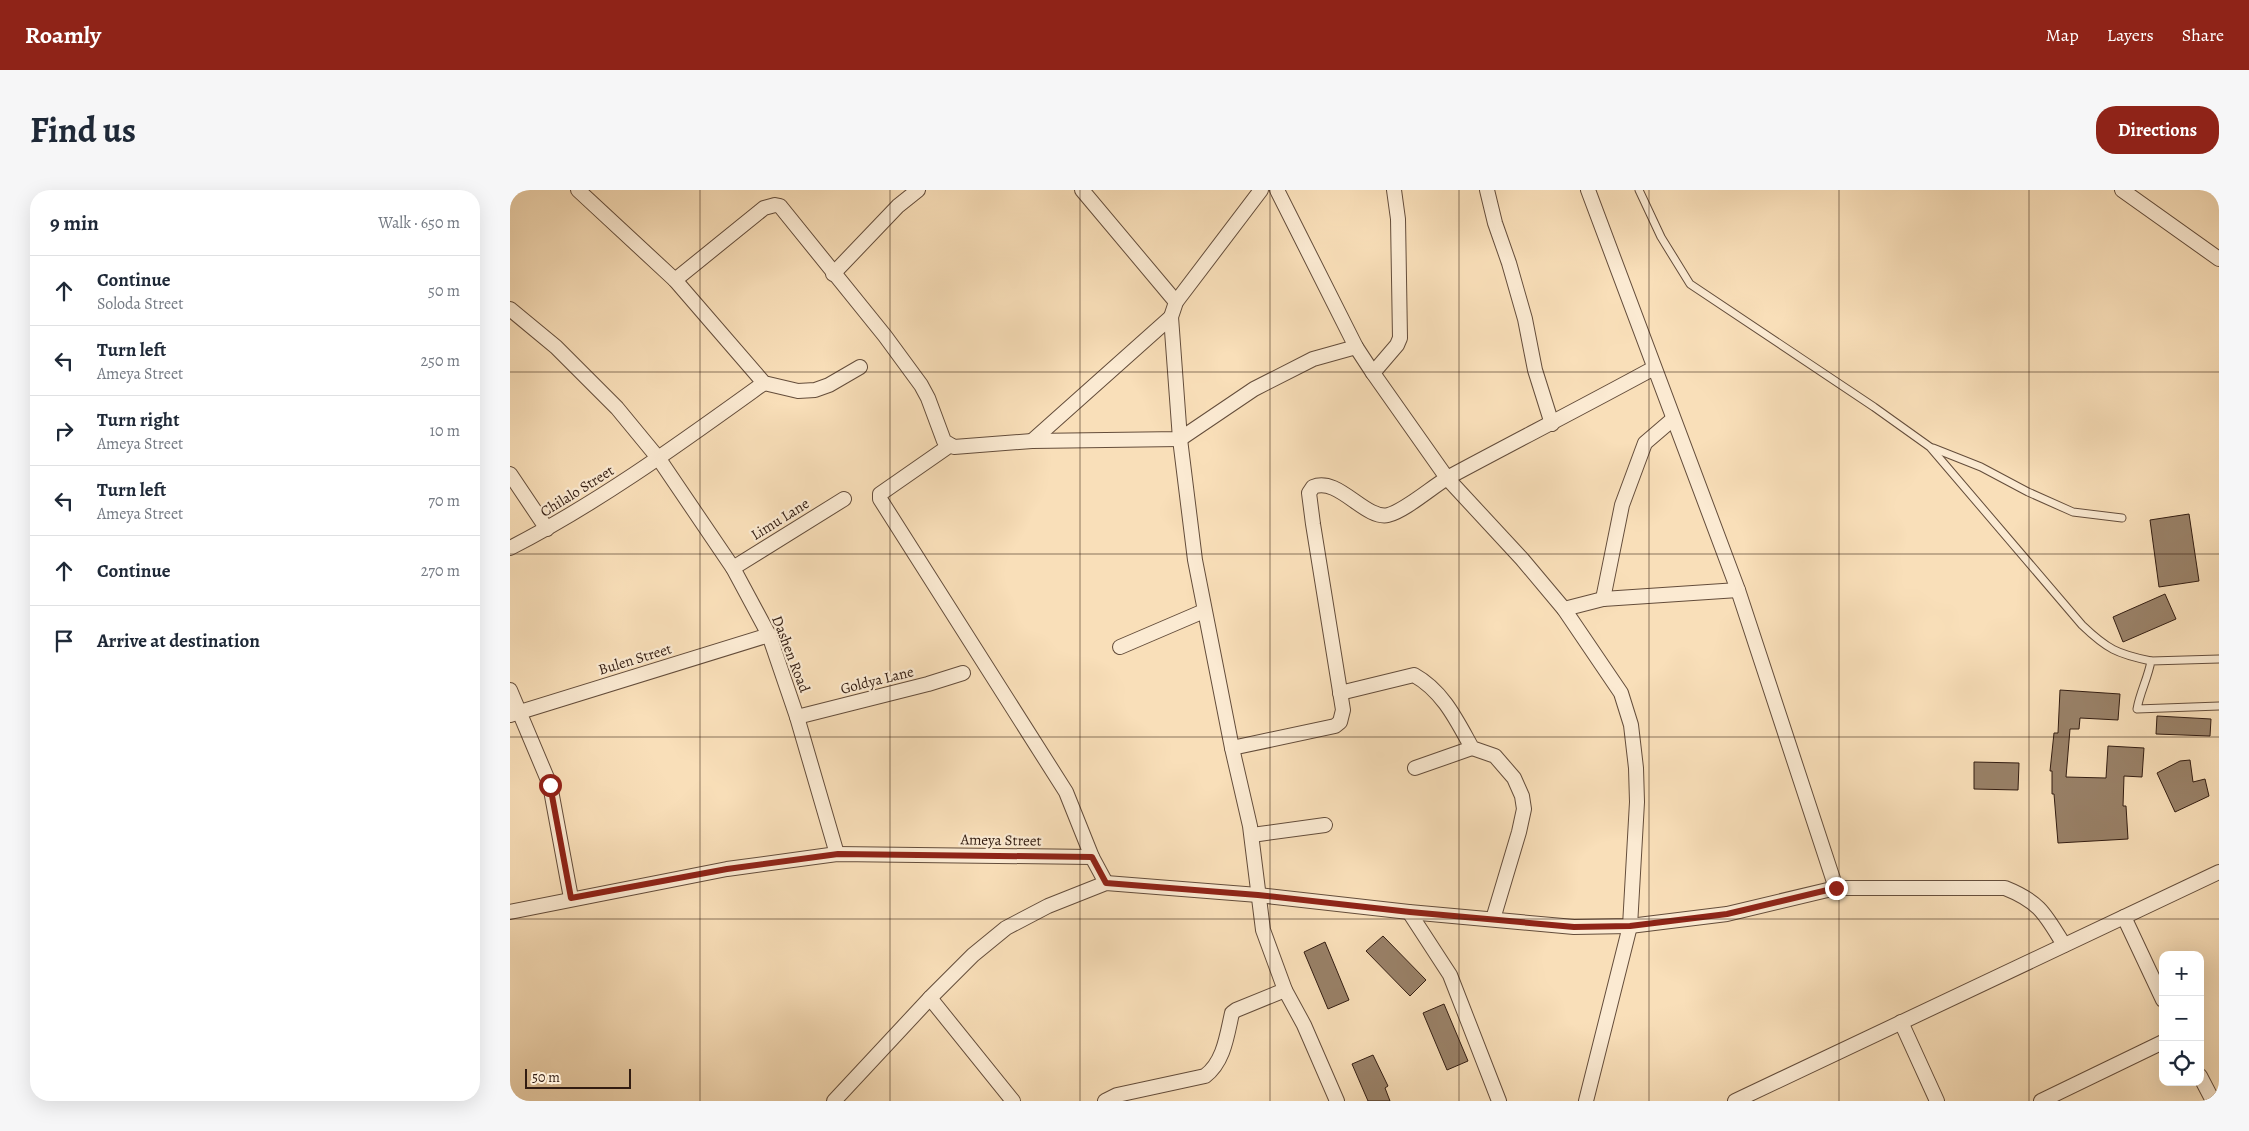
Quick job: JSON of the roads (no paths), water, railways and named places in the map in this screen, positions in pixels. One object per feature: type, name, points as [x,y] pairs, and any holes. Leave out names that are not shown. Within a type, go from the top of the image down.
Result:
[{"type":"street","points":[[578,190],[675,280],[764,383],[798,391],[815,390],[830,385],[860,367]]},
{"type":"street","points":[[833,274],[898,206],[918,190]]},
{"type":"street","points":[[1082,190],[1176,302]]},
{"type":"street","points":[[1260,190],[1176,302],[1171,317],[1180,439],[1204,611],[1252,835],[1263,930],[1285,990],[1304,1024],[1337,1101]]},
{"type":"street","points":[[1277,190],[1356,348],[1447,478],[1522,558],[1564,609],[1621,693],[1631,725],[1636,768],[1637,802],[1630,926],[1586,1101]]},
{"type":"street","points":[[1373,372],[1397,345],[1400,338],[1398,219],[1394,190]]},
{"type":"street","points":[[1487,190],[1495,223],[1522,309],[1535,370],[1552,424]]},
{"type":"street","points":[[1588,190],[1738,590],[1836,888]]},
{"type":"street","points":[[2122,190],[2219,259]]},
{"type":"street","points":[[675,280],[764,208],[774,205],[784,209],[833,274],[885,336],[921,385],[928,398],[944,441],[949,446]]},
{"type":"street","name":"Dashen Road","points":[[510,308],[582,372],[616,408],[659,459],[733,568],[769,635],[797,717],[838,854]]},
{"type":"street","points":[[1032,441],[1171,317]]},
{"type":"street","points":[[1106,883],[1092,857],[1066,792],[880,500],[880,494],[949,446],[1032,441],[1180,439],[1254,389],[1313,359],[1356,348]]},
{"type":"street","points":[[1232,748],[1335,726],[1340,722],[1343,710],[1309,493],[1313,487],[1322,484],[1345,494],[1379,515],[1386,516],[1447,478],[1552,424],[1654,368]]},
{"type":"street","name":"Chilalo Street","points":[[510,548],[547,530],[659,459],[764,383]]},
{"type":"street","points":[[1603,599],[1622,505],[1645,443],[1673,419]]},
{"type":"street","points":[[510,474],[547,530]]},
{"type":"street","name":"Limu Lane","points":[[733,568],[844,499]]},
{"type":"street","points":[[1564,609],[1603,599],[1738,590]]},
{"type":"street","points":[[1120,647],[1204,611]]},
{"type":"street","name":"Bulen Street","points":[[514,713],[769,635]]},
{"type":"street","name":"Goldya Lane","points":[[797,717],[928,684],[963,673]]},
{"type":"street","points":[[1340,693],[1414,675],[1429,683],[1451,710],[1472,748]]},
{"type":"street","points":[[510,690],[514,713],[550,785],[571,898]]},
{"type":"street","points":[[1416,768],[1472,748],[1495,756],[1514,778],[1522,796],[1524,809],[1520,832],[1493,919]]},
{"type":"street","points":[[1252,835],[1325,825]]},
{"type":"street","name":"Ameya Street","points":[[510,912],[571,898],[727,869],[838,854],[1092,857]]},
{"type":"street","points":[[1735,1101],[2219,872]]},
{"type":"street","points":[[834,1101],[930,998],[973,955],[1006,928],[1048,906],[1106,883],[1258,895],[1410,912],[1574,927],[1630,926],[1727,914],[1836,888],[2005,888],[2027,896],[2044,913],[2064,945]]},
{"type":"street","points":[[1410,912],[1450,976],[1499,1101]]},
{"type":"street","points":[[2124,918],[2161,996]]},
{"type":"street","points":[[1105,1101],[1117,1095],[1206,1076],[1213,1070],[1220,1059],[1232,1013],[1285,990]]},
{"type":"street","points":[[930,998],[1012,1101]]},
{"type":"street","points":[[1902,1022],[1937,1101]]},
{"type":"street","points":[[2041,1101],[2159,1044]]},
{"type":"street","points":[[2204,1084],[2213,1101]]},
{"type":"lane","points":[[1639,190],[1661,237],[1690,284],[1930,447],[1980,467],[2028,492],[2073,512],[2122,518]]},
{"type":"lane","points":[[1930,447],[2082,625],[2102,644],[2116,652],[2151,661],[2219,659]]},
{"type":"lane","points":[[2151,661],[2148,679],[2145,682],[2137,709],[2219,706]]}]
